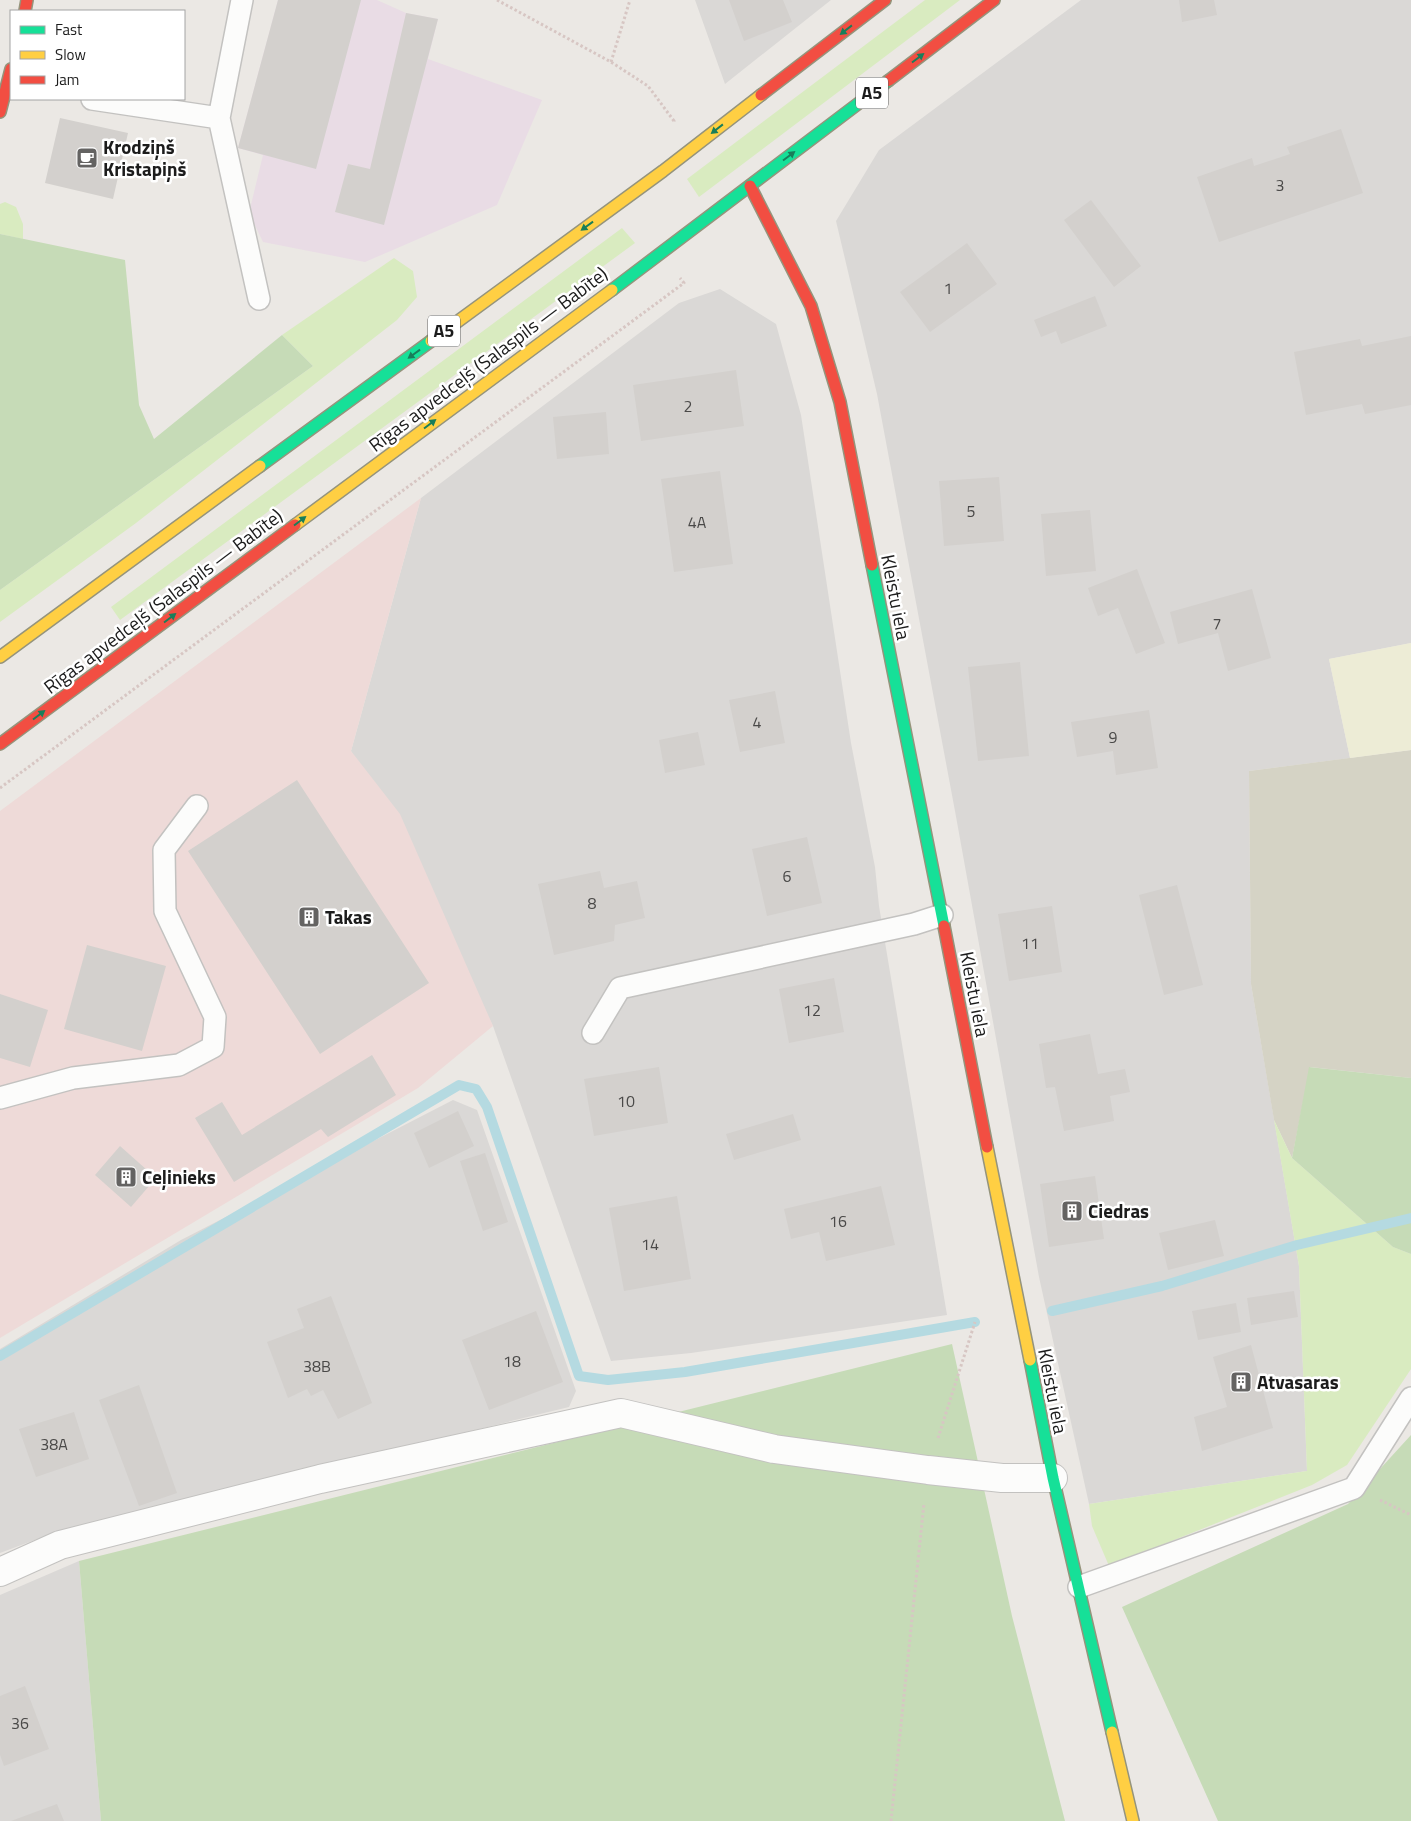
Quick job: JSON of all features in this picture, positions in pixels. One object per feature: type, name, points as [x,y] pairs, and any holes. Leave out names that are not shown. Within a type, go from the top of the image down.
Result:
[{"type":"main road","name":"A5","points":[[0,657],[663,171],[884,0]]},
{"type":"main road","name":"Rīgas apvedceļš (Salaspils — Babīte)","points":[[0,744],[750,186],[994,0]]},
{"type":"main road","points":[[0,112],[10,81]]},
{"type":"main road","name":"Kleistu iela","points":[[750,186],[811,306],[840,402],[1053,1478],[1133,1821]]},
{"type":"street","points":[[0,1572],[60,1545],[320,1479],[621,1413],[774,1449],[1002,1478],[1053,1478]]},
{"type":"lane","points":[[242,0],[219,118],[259,299]]},
{"type":"lane","points":[[99,100],[219,118]]},
{"type":"lane","points":[[0,1098],[73,1078],[178,1065],[213,1047],[215,1018],[165,911],[164,850],[197,806]]},
{"type":"lane","points":[[593,1033],[620,988],[914,924],[942,915]]},
{"type":"lane","points":[[1079,1587],[1354,1488],[1411,1398]]},
{"type":"path","points":[[496,0],[611,62],[648,86],[674,120],[666,126]]},
{"type":"path","points":[[611,62],[630,0]]},
{"type":"path","points":[[0,788],[684,283]]},
{"type":"path","points":[[891,1821],[928,1470],[975,1322]]},
{"type":"shaded area","points":[[278,0],[377,0],[406,13],[438,19],[428,59],[542,100],[497,205],[365,262],[263,242],[249,213],[263,155],[238,148]]},
{"type":"shaded area","points":[[695,0],[831,0],[725,84]]},
{"type":"shaded area","points":[[1081,0],[1411,0],[1411,643],[1329,659],[1350,758],[1249,771],[1251,984],[1299,1266],[1307,1471],[1089,1504],[1039,1277],[877,394],[836,221],[879,150]]},
{"type":"shaded area","points":[[720,289],[776,324],[801,415],[851,743],[875,867],[879,906],[947,1315],[691,1353],[611,1361],[493,1026],[351,751],[421,498],[679,303]]},
{"type":"shaded area","points":[[421,498],[351,751],[400,814],[493,1026],[418,1088],[0,1338],[0,811]]},
{"type":"shaded area","points":[[1411,750],[1411,1078],[1310,1067],[1292,1158],[1274,1120],[1251,984],[1249,771]]},
{"type":"shaded area","points":[[453,1100],[477,1110],[576,1391],[569,1407],[56,1532],[0,1553],[0,1349],[181,1240]]},
{"type":"shaded area","points":[[79,1561],[101,1821],[0,1821],[0,1595]]},
{"type":"green space","points":[[925,0],[960,0],[699,197],[687,179]]},
{"type":"green space","points":[[5,202],[16,207],[23,224],[23,239],[0,234],[0,204]]},
{"type":"green space","points":[[622,228],[635,243],[120,620],[111,607]]},
{"type":"green space","points":[[0,234],[125,260],[139,405],[154,439],[282,335],[313,366],[0,590]]},
{"type":"green space","points":[[394,258],[413,271],[417,297],[397,320],[136,523],[0,622],[0,590],[313,366],[282,335]]},
{"type":"green space","points":[[1411,643],[1411,750],[1350,758],[1329,659]]},
{"type":"green space","points":[[1309,1067],[1411,1078],[1411,1254],[1393,1247],[1292,1158]]},
{"type":"green space","points":[[1274,1120],[1292,1158],[1393,1247],[1411,1254],[1411,1369],[1347,1465],[1312,1485],[1109,1566],[1092,1526],[1089,1504],[1307,1471],[1299,1266]]},
{"type":"green space","points":[[952,1344],[1012,1616],[1065,1821],[101,1821],[79,1561]]},
{"type":"green space","points":[[1411,1435],[1411,1821],[1218,1821],[1122,1607],[1348,1504]]},
{"type":"building","points":[[278,0],[361,0],[316,169],[238,148]]},
{"type":"building","points":[[729,0],[783,0],[792,22],[744,41]]},
{"type":"building","points":[[1179,0],[1214,0],[1217,15],[1182,22]]},
{"type":"building","points":[[406,13],[438,19],[384,225],[335,212],[348,164],[370,169]]},
{"type":"building","name":"Krodziņš Kristapiņš","points":[[60,118],[128,133],[113,199],[45,183]]},
{"type":"building","points":[[1341,129],[1363,193],[1219,242],[1197,177],[1252,158],[1254,166],[1290,154],[1287,147]]},
{"type":"building","points":[[1091,200],[1141,266],[1114,287],[1064,220]]},
{"type":"building","points":[[967,243],[997,284],[930,332],[900,292]]},
{"type":"building","points":[[1095,296],[1107,326],[1061,344],[1056,331],[1041,337],[1034,320]]},
{"type":"building","points":[[1411,336],[1411,405],[1365,414],[1362,404],[1306,415],[1294,352],[1360,339],[1362,346]]},
{"type":"building","points":[[736,370],[744,426],[641,441],[633,385]]},
{"type":"building","points":[[606,412],[609,454],[557,459],[553,417]]},
{"type":"building","points":[[720,471],[733,564],[674,572],[661,479]]},
{"type":"building","points":[[999,477],[1004,541],[944,546],[939,481]]},
{"type":"building","points":[[1090,510],[1096,571],[1046,576],[1041,514]]},
{"type":"building","points":[[1137,569],[1165,643],[1136,654],[1118,608],[1098,616],[1088,588]]},
{"type":"building","points":[[1252,589],[1271,658],[1228,671],[1218,633],[1178,644],[1170,612]]},
{"type":"building","points":[[1020,662],[1029,756],[978,761],[968,667]]},
{"type":"building","points":[[775,691],[785,743],[740,752],[729,700]]},
{"type":"building","points":[[1149,710],[1158,768],[1116,775],[1113,751],[1077,757],[1071,722]]},
{"type":"building","points":[[698,732],[705,765],[665,773],[659,740]]},
{"type":"building","name":"Takas","points":[[297,780],[429,983],[320,1054],[188,851]]},
{"type":"building","points":[[807,837],[822,903],[767,916],[752,849]]},
{"type":"building","points":[[600,871],[604,888],[637,881],[645,918],[615,925],[614,941],[554,955],[538,884]]},
{"type":"building","points":[[1177,885],[1203,985],[1164,995],[1139,895]]},
{"type":"building","points":[[1052,906],[1062,972],[1009,981],[998,914]]},
{"type":"building","points":[[87,945],[166,966],[142,1051],[64,1029]]},
{"type":"building","points":[[834,978],[844,1032],[789,1043],[779,989]]},
{"type":"building","points":[[0,994],[48,1010],[30,1067],[0,1058]]},
{"type":"building","points":[[1090,1034],[1098,1074],[1125,1069],[1130,1092],[1110,1096],[1114,1121],[1064,1131],[1055,1087],[1046,1088],[1039,1044]]},
{"type":"building","points":[[372,1055],[396,1095],[328,1137],[321,1129],[234,1182],[195,1118],[222,1102],[242,1135]]},
{"type":"building","points":[[659,1067],[668,1123],[594,1136],[584,1079]]},
{"type":"building","points":[[458,1111],[474,1146],[429,1168],[414,1133]]},
{"type":"building","points":[[793,1114],[801,1140],[734,1160],[726,1134]]},
{"type":"building","name":"Ceļinieks","points":[[120,1146],[156,1178],[131,1207],[95,1175]]},
{"type":"building","points":[[485,1153],[508,1222],[483,1231],[460,1161]]},
{"type":"building","name":"Ciedras","points":[[1095,1176],[1104,1239],[1049,1247],[1040,1184]]},
{"type":"building","points":[[881,1186],[895,1245],[826,1261],[819,1232],[791,1239],[784,1209]]},
{"type":"building","points":[[677,1196],[691,1279],[624,1291],[609,1208]]},
{"type":"building","points":[[1215,1220],[1224,1256],[1168,1270],[1159,1233]]},
{"type":"building","points":[[1294,1291],[1298,1317],[1251,1325],[1247,1298]]},
{"type":"building","points":[[331,1296],[372,1403],[338,1419],[323,1390],[311,1396],[307,1389],[288,1398],[267,1342],[304,1328],[297,1309]]},
{"type":"building","points":[[1236,1303],[1241,1332],[1198,1340],[1192,1311]]},
{"type":"building","points":[[536,1311],[563,1382],[489,1410],[462,1340]]},
{"type":"building","name":"Atvasaras","points":[[1251,1345],[1273,1428],[1202,1451],[1194,1417],[1227,1407],[1213,1357]]},
{"type":"building","points":[[139,1385],[177,1493],[139,1506],[99,1400]]},
{"type":"building","points":[[74,1412],[89,1459],[36,1477],[19,1429]]},
{"type":"building","points":[[25,1686],[49,1749],[4,1766],[0,1755],[0,1696]]},
{"type":"building","points":[[57,1804],[64,1821],[11,1821]]},
{"type":"waterway","points":[[0,1356],[459,1085],[476,1089],[487,1107],[579,1376],[608,1380],[685,1372],[975,1322]]},
{"type":"waterway","points":[[1052,1311],[1162,1286],[1297,1245],[1411,1218]]},
{"type":"traffic: fast","points":[[612,290],[888,81]]},
{"type":"traffic: fast","points":[[260,466],[431,341]]},
{"type":"traffic: fast","points":[[872,565],[944,926]]},
{"type":"traffic: fast","points":[[1030,1360],[1053,1478],[1112,1732]]},
{"type":"traffic: slow","points":[[431,341],[663,171],[761,95]]},
{"type":"traffic: slow","points":[[295,525],[612,290]]},
{"type":"traffic: slow","points":[[0,657],[260,466]]},
{"type":"traffic: slow","points":[[987,1147],[1030,1360]]},
{"type":"traffic: slow","points":[[1112,1732],[1133,1821]]},
{"type":"traffic: jam","points":[[25,10],[27,0]]},
{"type":"traffic: jam","points":[[761,95],[885,0]]},
{"type":"traffic: jam","points":[[888,81],[994,0]]},
{"type":"traffic: jam","points":[[0,112],[10,73]]},
{"type":"traffic: jam","points":[[750,186],[811,306],[840,402],[872,565]]},
{"type":"traffic: jam","points":[[0,744],[295,525]]},
{"type":"traffic: jam","points":[[944,926],[987,1147]]},
{"type":"place","name":"Krodziņš Kristapiņš","points":[[87,158]]},
{"type":"place","name":"Takas","points":[[309,917]]},
{"type":"place","name":"Ceļinieks","points":[[126,1177]]},
{"type":"place","name":"Ciedras","points":[[1072,1211]]},
{"type":"place","name":"Atvasaras","points":[[1241,1382]]}]
